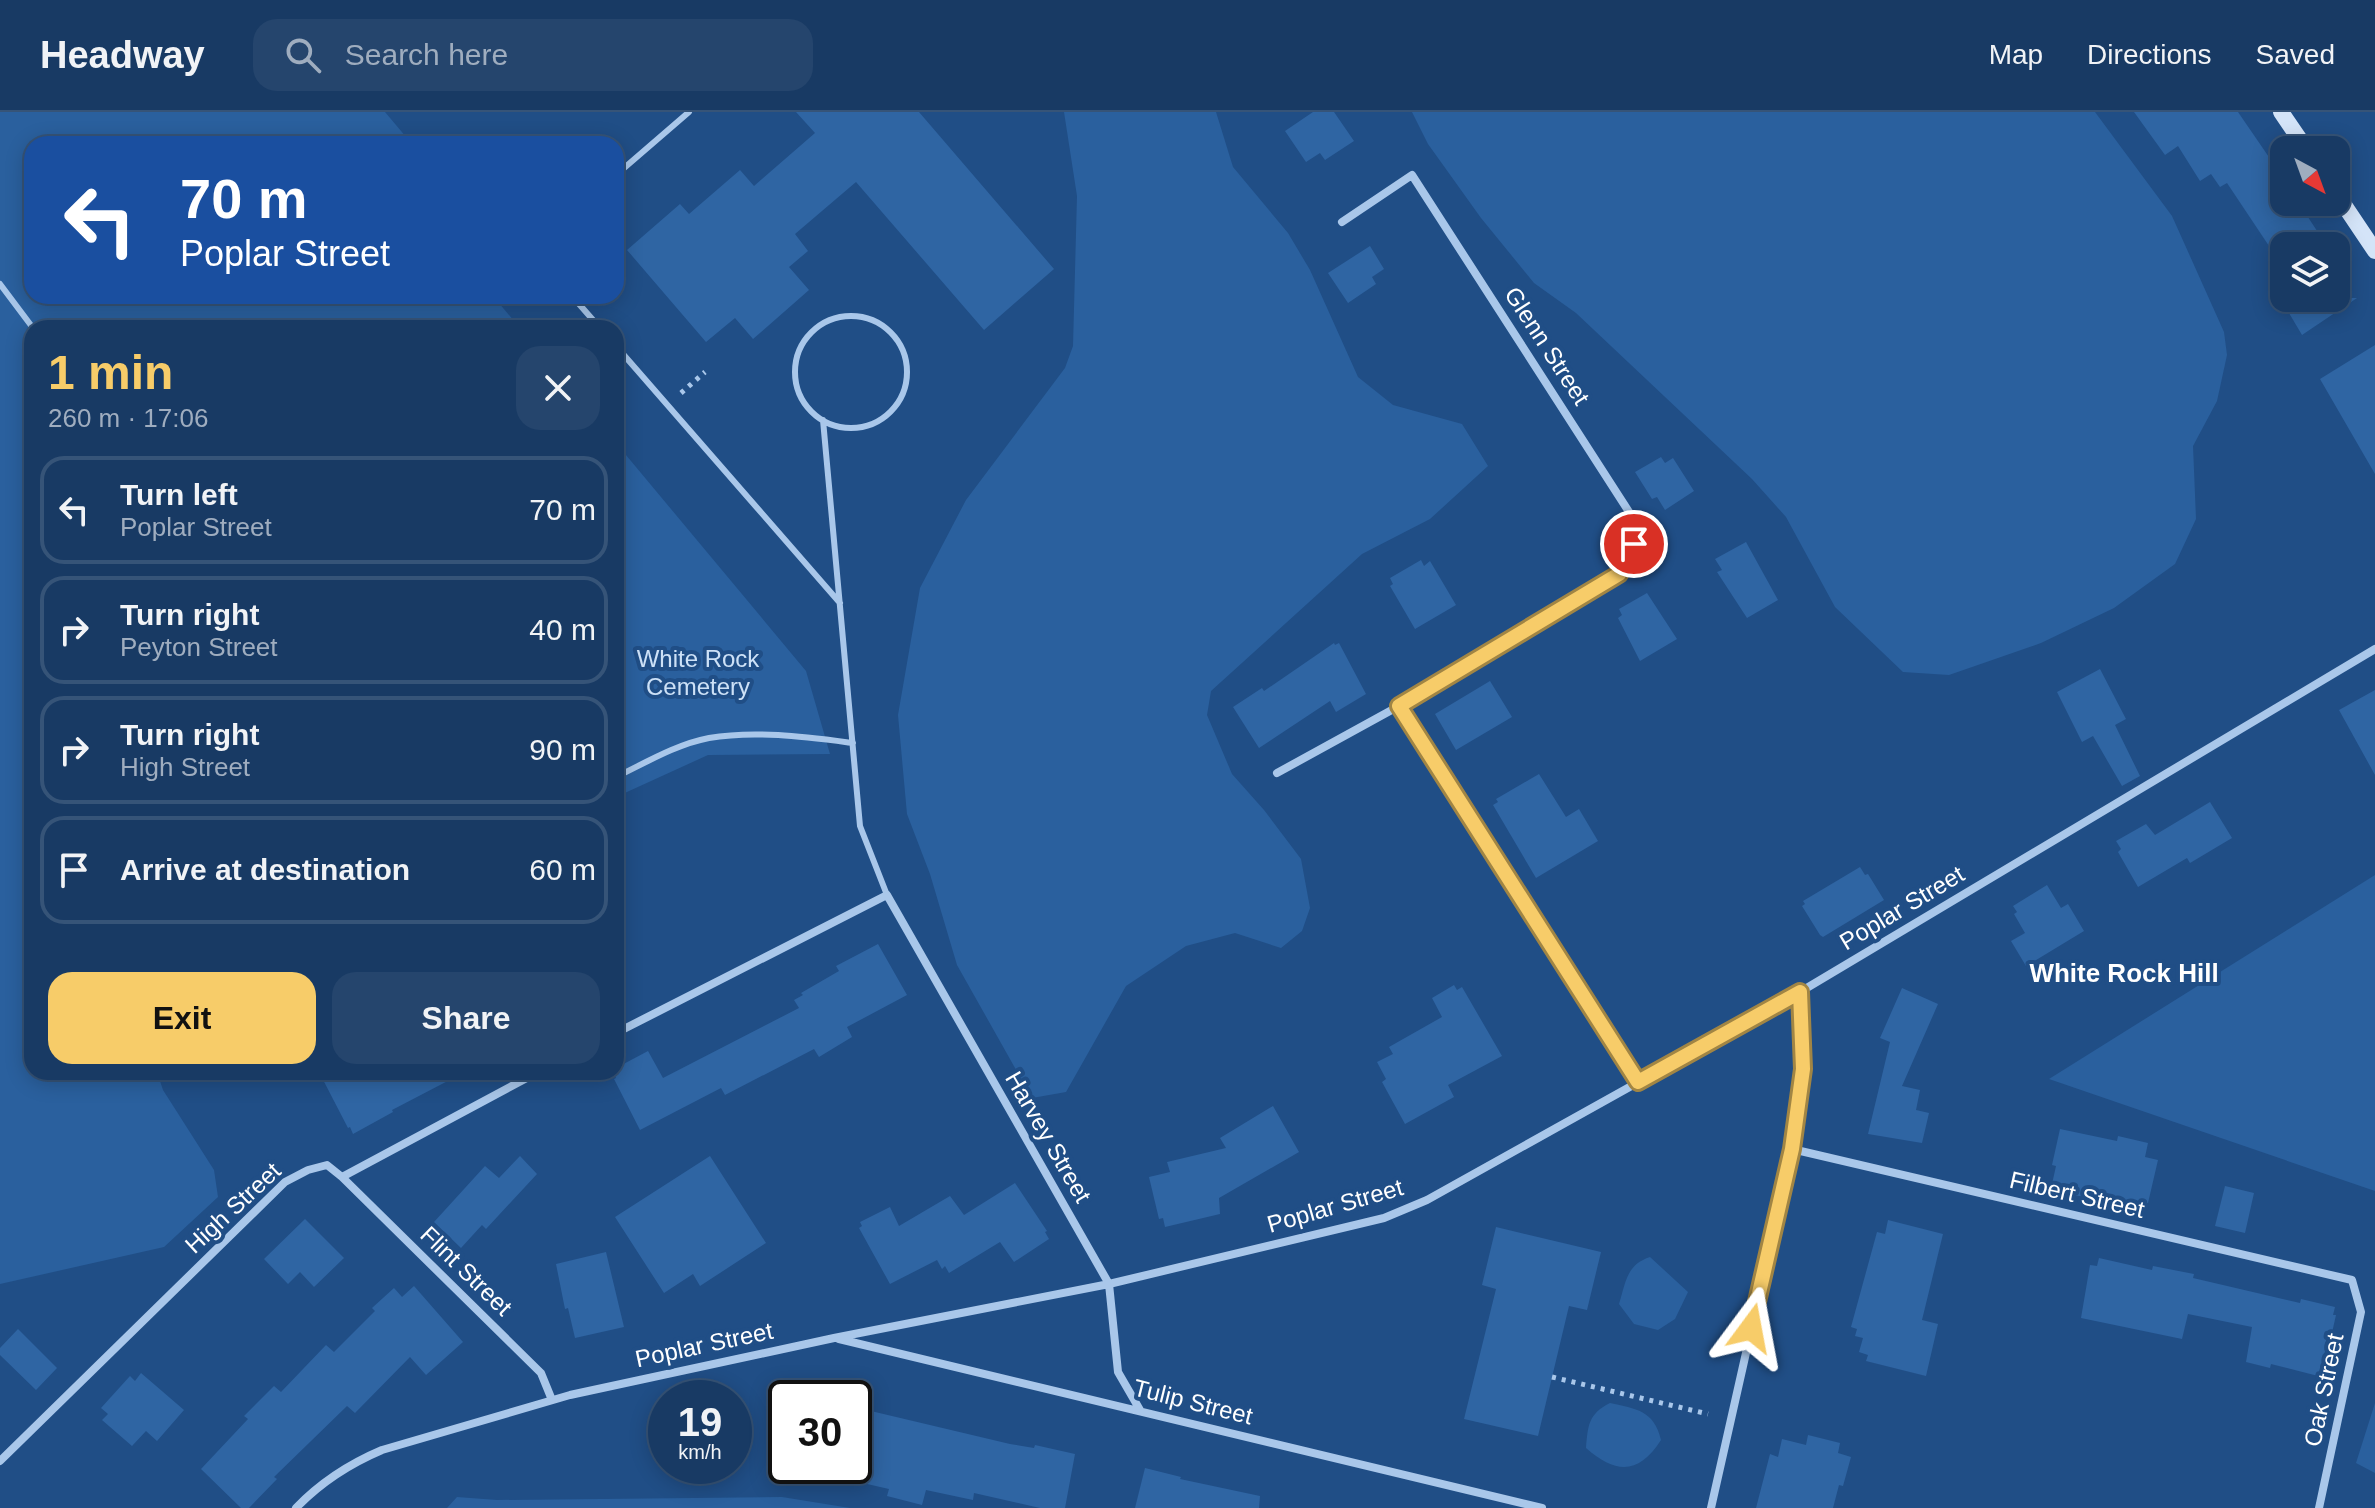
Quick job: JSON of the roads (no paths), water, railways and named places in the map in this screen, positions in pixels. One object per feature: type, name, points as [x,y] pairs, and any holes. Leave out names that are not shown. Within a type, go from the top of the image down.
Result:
[{"type":"main road","points":[[2281,112],[2297,136]]},
{"type":"main road","points":[[2350,214],[2375,251]]},
{"type":"street","name":"Glenn Street","points":[[1342,222],[1412,175],[1631,515],[1634,544],[1619,574],[1399,706]]},
{"type":"street","name":"Poplar Street","points":[[296,1508],[315,1488],[353,1463],[382,1450],[552,1400],[834,1338],[1109,1284],[1384,1218],[1427,1200],[1800,992],[2375,649]]},
{"type":"street","points":[[1277,773],[1399,706],[1638,1082]]},
{"type":"street","points":[[624,1029],[887,895]]},
{"type":"street","name":"Harvey Street","points":[[887,895],[1109,1284],[1118,1372],[1140,1410]]},
{"type":"street","points":[[1711,1508],[1792,1149],[1803,1069],[1800,992]]},
{"type":"street","points":[[342,1177],[522,1080]]},
{"type":"street","name":"Filbert Street","points":[[1792,1149],[2352,1280]]},
{"type":"street","name":"High Street","points":[[0,1461],[285,1182],[308,1170],[327,1165],[342,1177]]},
{"type":"street","name":"Flint Street","points":[[342,1177],[541,1373],[552,1400]]},
{"type":"street","name":"Oak Street","points":[[2319,1508],[2361,1312],[2352,1280]]},
{"type":"street","name":"Tulip Street","points":[[834,1338],[1542,1508]]},
{"type":"lane","points":[[624,168],[689,112]]},
{"type":"lane","points":[[0,284],[27,320]]},
{"type":"lane","points":[[579,304],[593,320]]},
{"type":"lane","points":[[823,420],[840,427],[866,425],[889,413],[901,399],[907,364],[892,333],[877,322],[859,316],[840,317],[822,324],[798,354],[795,373],[798,391],[808,408],[823,420],[860,826],[887,895]]},
{"type":"lane","points":[[624,355],[840,603]]},
{"type":"lane","points":[[624,773],[656,757],[706,739],[751,735],[853,743]]},
{"type":"district","name":"White Rock Hill","points":[[2124,973]]},
{"type":"park label","name":"White Rock Cemetery","points":[[698,673]]}]
